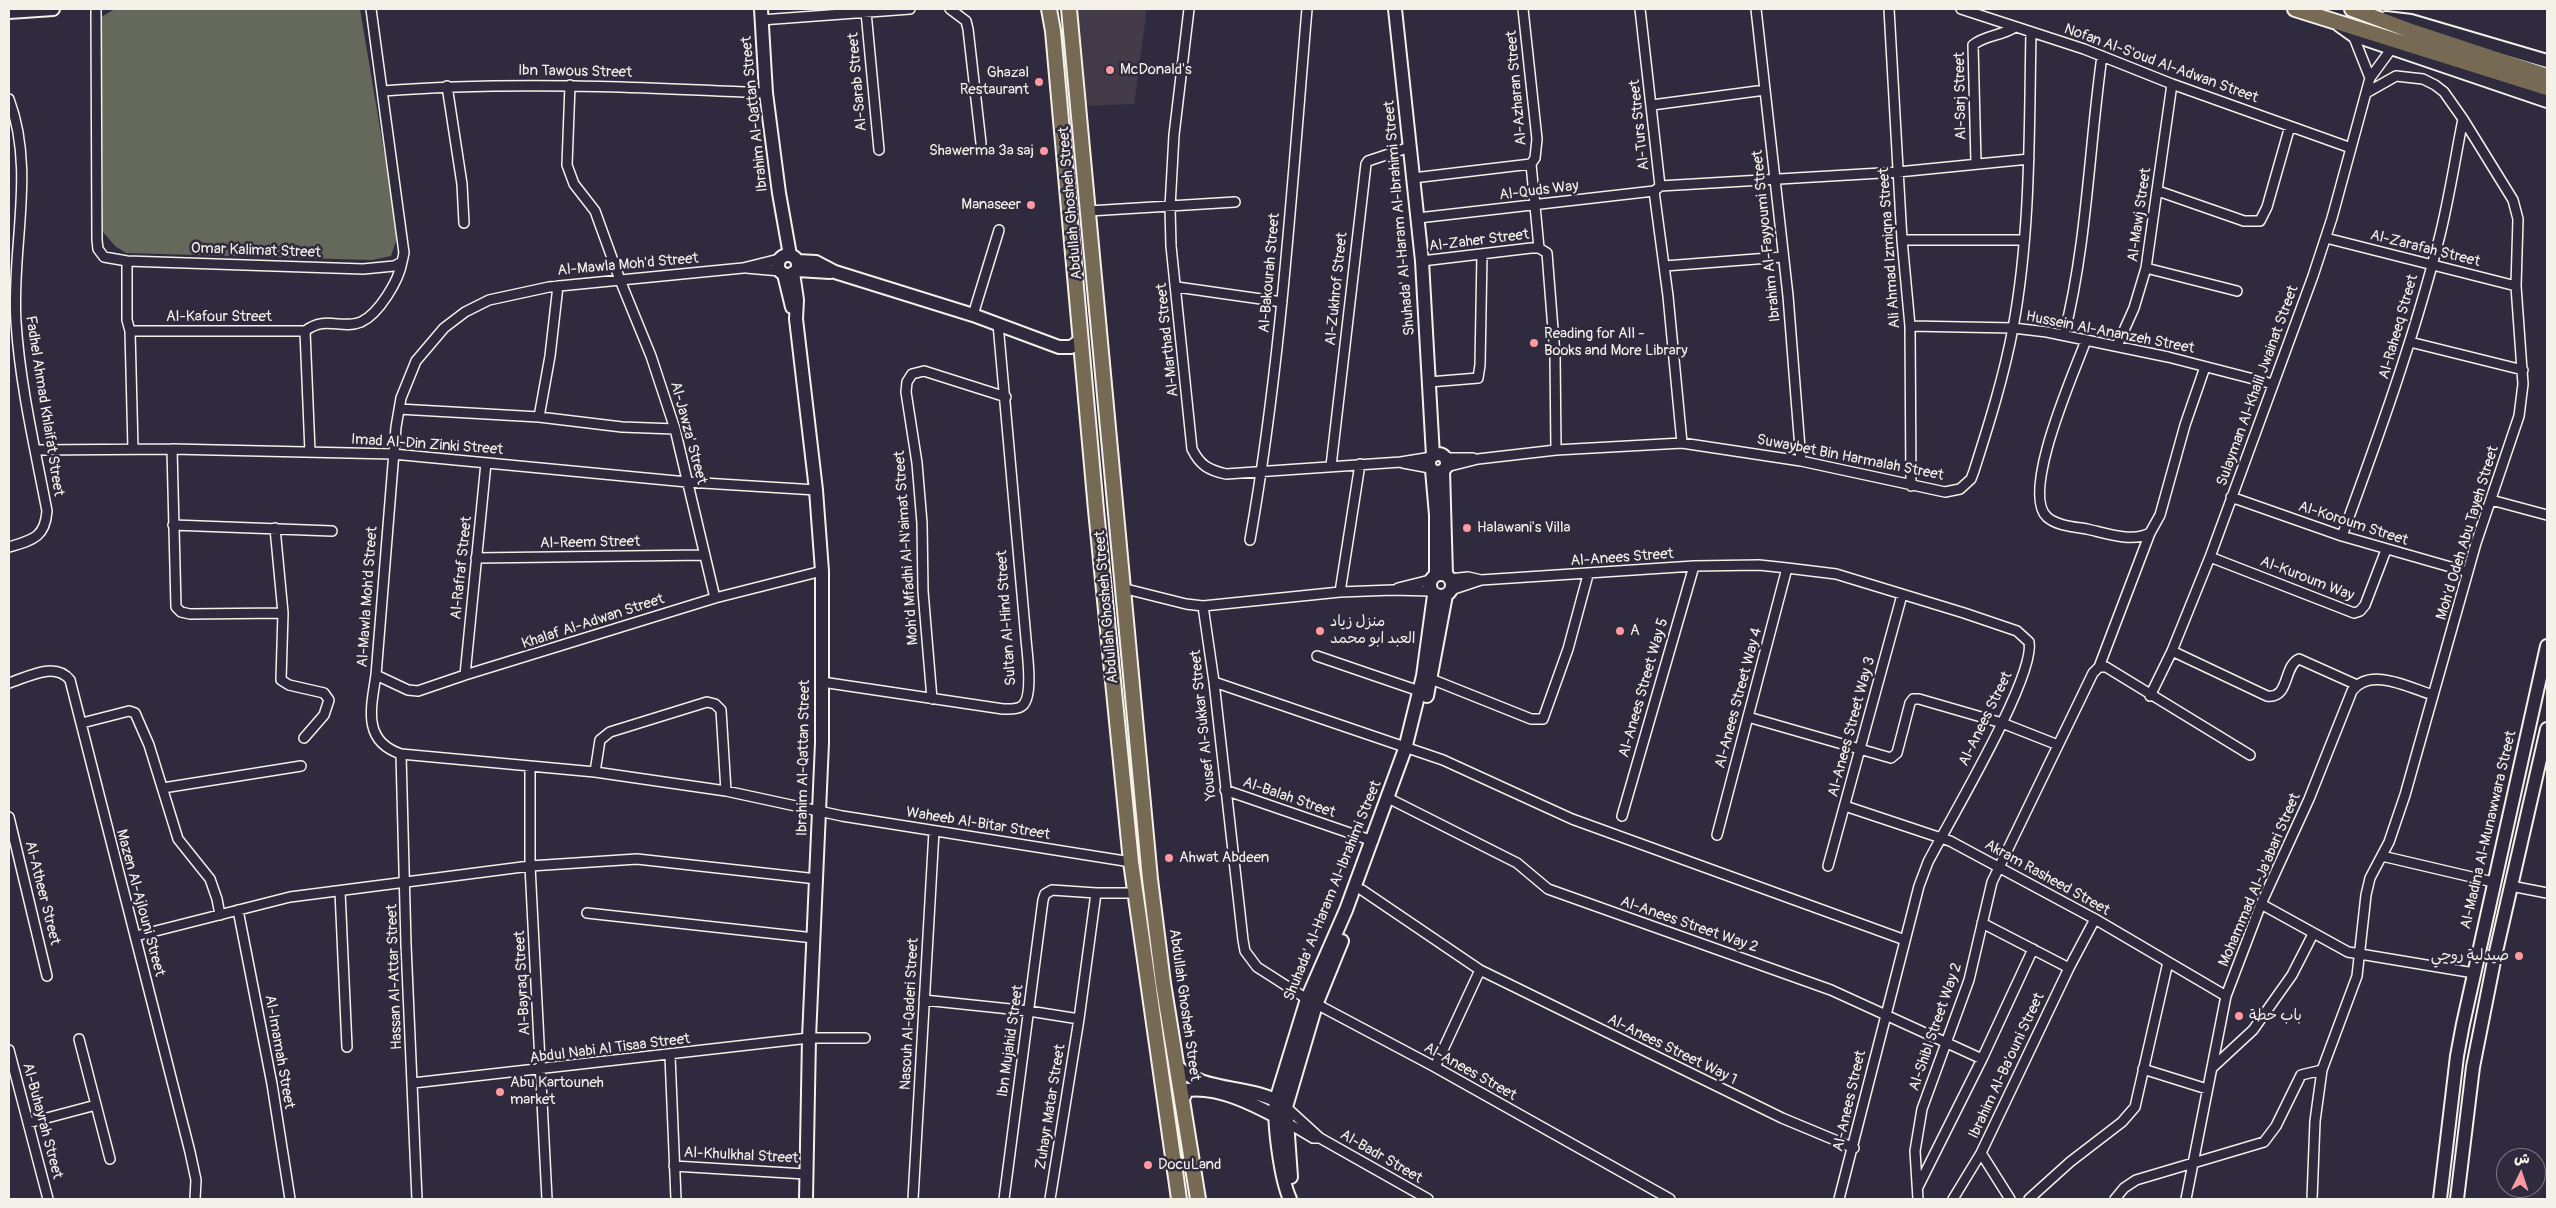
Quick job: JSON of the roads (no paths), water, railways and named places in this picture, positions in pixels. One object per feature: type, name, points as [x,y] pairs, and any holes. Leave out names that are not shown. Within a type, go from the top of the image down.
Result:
[{"type":"main road","name":"Abdullah Ghosheh Street","points":[[1050,9],[1131,862],[1179,1199]]},
{"type":"main road","name":"Abdullah Ghosheh Street","points":[[1069,9],[1150,879],[1198,1199]]},
{"type":"main road","points":[[2295,9],[2547,88]]},
{"type":"main road","points":[[2352,9],[2414,32],[2547,76]]},
{"type":"street","points":[[9,12],[53,9]]},
{"type":"street","name":"Omar Kalimat Street","points":[[96,9],[97,240],[98,249],[104,257],[127,261],[363,268],[394,266],[402,262]]},
{"type":"street","points":[[310,452],[305,331],[321,322],[361,322],[370,315],[394,286],[402,262],[404,240],[370,9]]},
{"type":"street","points":[[761,14],[866,12],[910,9]]},
{"type":"street","points":[[950,9],[966,21],[968,29],[981,143]]},
{"type":"street","name":"Al-Marthad Street","points":[[1189,9],[1174,135],[1170,207],[1171,246],[1177,287],[1192,449],[1198,461],[1213,471],[1226,474],[1360,464],[1438,463]]},
{"type":"street","name":"Al-Bakourah Street","points":[[1250,540],[1262,472],[1282,302],[1307,9]]},
{"type":"street","name":"Shuhada' Al-Haram Al-Ibrahimi Street","points":[[1312,1002],[1362,890],[1409,750],[1427,677],[1441,585],[1436,515],[1438,463],[1433,425],[1422,261],[1395,9]]},
{"type":"street","name":"Al-Azharan Street","points":[[1523,9],[1537,138],[1535,158],[1531,164],[1539,248]]},
{"type":"street","name":"Al-Turs Street","points":[[1640,9],[1652,105],[1657,188],[1774,178],[1898,172],[2029,159]]},
{"type":"street","name":"Ibrahim Al-Fayyoumi Street","points":[[1756,9],[1782,257],[1788,296],[1801,461]]},
{"type":"street","name":"Ali Ahmad Izmiqna Street","points":[[1889,9],[1902,240],[1910,326],[1910,486]]},
{"type":"street","name":"Nofan Al-S'oud Al-Adwan Street","points":[[1961,9],[2102,56],[2172,84],[2351,148]]},
{"type":"street","name":"Al-Sarab Street","points":[[866,12],[879,150]]},
{"type":"street","name":"Ibrahim Al-Qattan Street","points":[[761,14],[766,93],[788,265],[789,300],[796,319],[816,490],[822,571],[820,811],[809,1038],[806,1199]]},
{"type":"street","points":[[2377,17],[2411,22],[2547,61]]},
{"type":"street","points":[[2334,21],[2354,35],[2547,101]]},
{"type":"street","name":"Al-Sarj Street","points":[[1976,163],[1973,45],[1983,39],[2002,34],[2014,27]]},
{"type":"street","name":"Suwaybet Bin Harmalah Street","points":[[1438,463],[1556,450],[1682,443],[1801,461],[1910,486],[1954,492],[1960,489],[1971,479],[1989,422],[2014,328],[2024,240],[2029,159],[2031,32]]},
{"type":"street","points":[[2354,35],[2370,78]]},
{"type":"street","name":"Sulayman Al-Khalil Jwainat Street","points":[[2150,696],[2172,651],[2210,557],[2326,238],[2370,78],[2392,48]]},
{"type":"street","points":[[2064,335],[2082,241],[2091,135],[2102,56]]},
{"type":"street","name":"Moh'd Odeh Abu Tayeh Street","points":[[2312,1199],[2315,1121],[2322,1070],[2353,990],[2361,956],[2366,895],[2370,878],[2382,856],[2405,795],[2468,572],[2518,416],[2523,370],[2516,286],[2517,212],[2513,200],[2444,92],[2423,79],[2396,76],[2366,93]]},
{"type":"street","name":"Ibn Tawous Street","points":[[383,91],[447,86],[570,84],[766,93]]},
{"type":"street","name":"Al-Jawza' Street","points":[[570,84],[568,165],[574,184],[595,211],[620,280],[651,356],[674,429],[715,598]]},
{"type":"street","name":"Al-Mawj Street","points":[[2117,346],[2134,308],[2146,268],[2172,84]]},
{"type":"street","points":[[447,86],[462,184],[464,223]]},
{"type":"street","points":[[1652,105],[1765,90]]},
{"type":"street","name":"Fadhel Ahmad Khlaifat Street","points":[[9,99],[14,115],[21,163],[12,291],[21,366],[47,511],[46,520],[40,535],[29,541],[9,547]]},
{"type":"street","name":"Al-Raheeq Street","points":[[2342,536],[2385,419],[2410,342],[2432,265],[2463,119]]},
{"type":"street","points":[[2158,192],[2244,221],[2260,221],[2267,207],[2290,126]]},
{"type":"street","name":"Al-Zukhrof Street","points":[[1331,466],[1366,164],[1368,161],[1410,147]]},
{"type":"street","name":"Al-Azharan Street","points":[[1413,178],[1531,164]]},
{"type":"street","points":[[1657,188],[1682,443]]},
{"type":"street","name":"Al-Quds Way","points":[[1418,218],[1535,205],[1657,188]]},
{"type":"street","points":[[1089,210],[1235,202]]},
{"type":"street","points":[[973,315],[999,230]]},
{"type":"street","name":"Al-Zarafah Street","points":[[2326,238],[2516,286]]},
{"type":"street","points":[[1902,240],[2024,240]]},
{"type":"street","points":[[1539,248],[1547,253],[1549,259],[1555,355],[1556,450]]},
{"type":"street","name":"Al-Zaher Street","points":[[1422,261],[1539,248]]},
{"type":"street","points":[[1430,382],[1478,378],[1480,365],[1482,254]]},
{"type":"street","points":[[1665,266],[1782,257]]},
{"type":"street","points":[[127,261],[127,314],[130,331],[133,449]]},
{"type":"street","points":[[788,265],[835,272],[973,315],[1059,348],[1071,347],[1081,340]]},
{"type":"street","name":"Al-Mawla Moh'd Street","points":[[788,265],[558,286],[512,293],[489,300],[465,312],[444,328],[416,361],[401,398],[393,454],[376,675],[371,716],[374,730],[383,746],[401,754],[595,772],[726,791],[820,811]]},
{"type":"street","points":[[2146,268],[2237,291]]},
{"type":"street","points":[[539,417],[550,356],[558,286]]},
{"type":"street","points":[[1177,287],[1282,302]]},
{"type":"street","name":"Sultan Al-Hind Street","points":[[822,682],[932,699],[1015,709],[1023,706],[1027,698],[1029,689],[1026,638],[998,324]]},
{"type":"street","name":"Hussein Al-Ananzeh Street","points":[[1910,326],[2014,328],[2064,335],[2204,366],[2273,384]]},
{"type":"street","name":"Al-Kafour Street","points":[[130,331],[305,331]]},
{"type":"street","points":[[2086,340],[2044,457],[2039,489],[2043,512],[2048,517],[2062,524],[2101,532],[2133,538],[2150,533]]},
{"type":"street","points":[[2410,342],[2523,370]]},
{"type":"street","name":"Al-Shibl Street Way 2","points":[[1918,1199],[1915,1151],[1922,1109],[1931,1078],[1948,1041],[1969,980],[1988,896],[1998,866],[2094,671],[2099,667],[2150,533],[2160,515],[2185,425],[2204,366]]},
{"type":"street","name":"Moh'd Mfadhi Al-N'aimat Street","points":[[932,699],[923,591],[920,506],[906,392],[907,382],[912,374],[924,372],[1006,397]]},
{"type":"street","points":[[399,409],[539,417],[622,426],[674,429]]},
{"type":"street","points":[[172,449],[175,604],[181,612],[283,613]]},
{"type":"street","name":"Imad Al-Din Zinki Street","points":[[35,450],[172,449],[393,454],[687,482],[816,490]]},
{"type":"street","name":"Al-Rafraf Street","points":[[466,676],[486,463]]},
{"type":"street","points":[[1340,592],[1360,464]]},
{"type":"street","name":"Al-Koroum Street","points":[[2231,497],[2386,550],[2468,572]]},
{"type":"street","points":[[2491,500],[2547,514]]},
{"type":"street","points":[[173,525],[332,530]]},
{"type":"street","points":[[275,528],[283,613],[282,680],[289,685],[324,693],[328,700],[324,715],[304,738]]},
{"type":"street","name":"Al-Kuroum Way","points":[[2210,557],[2354,613],[2360,611],[2365,605],[2386,550]]},
{"type":"street","name":"Al-Reem Street","points":[[476,558],[705,555]]},
{"type":"street","name":"Al-Anees Street","points":[[1441,585],[1481,580],[1588,575],[1694,566],[1759,565],[1836,574],[2003,625],[2024,636],[2029,642],[2029,659],[2002,723],[1940,838],[1919,886],[1885,1013],[1854,1148],[1839,1199]]},
{"type":"street","name":"Al-Anees Street Way 5","points":[[1622,816],[1694,566]]},
{"type":"street","name":"Al-Anees Street Way 4","points":[[1717,835],[1787,568]]},
{"type":"street","name":"Khalaf Al-Adwan Street","points":[[376,675],[408,690],[418,692],[715,598],[822,571]]},
{"type":"street","points":[[1427,677],[1531,719],[1543,719],[1568,649],[1588,575]]},
{"type":"street","points":[[1122,588],[1186,604],[1203,606],[1340,592],[1393,590],[1441,585]]},
{"type":"street","name":"Al-Anees Street Way 3","points":[[1828,866],[1902,595]]},
{"type":"street","name":"Yousef Al-Sukkar Street","points":[[1203,606],[1214,682],[1245,951],[1257,967],[1312,1002]]},
{"type":"street","name":"Al-Madina Al-Munawwara Street","points":[[2440,1199],[2457,1056],[2547,646]]},
{"type":"street","points":[[2172,651],[2270,697],[2281,691],[2292,665],[2299,659],[2357,685],[2373,679],[2383,680],[2433,695]]},
{"type":"street","points":[[1317,656],[1423,693]]},
{"type":"street","points":[[2099,667],[2106,667],[2150,696],[2250,755]]},
{"type":"street","name":"Mazen Al-Ajlouni Street","points":[[9,682],[51,670],[65,674],[72,686],[97,792],[136,936],[190,1152],[196,1180],[196,1199]]},
{"type":"street","points":[[1214,682],[1443,760],[1572,819],[1905,940]]},
{"type":"street","name":"Mohammad Al-Ja'abari Street","points":[[2186,1199],[2226,996],[2261,904],[2309,799],[2344,710],[2357,685]]},
{"type":"street","points":[[1748,717],[1887,758],[1895,757],[1908,707],[1914,699],[1925,700],[2002,723],[2058,745]]},
{"type":"street","points":[[595,772],[600,740],[610,732],[707,702],[715,704],[721,710],[726,791]]},
{"type":"street","points":[[82,723],[128,711],[136,713],[149,745],[178,839],[210,879],[220,915]]},
{"type":"street","points":[[2457,1199],[2473,1067],[2511,886],[2547,729]]},
{"type":"street","name":"Hassan Al-Attar Street","points":[[401,754],[417,1199]]},
{"type":"street","points":[[163,788],[301,766]]},
{"type":"street","name":"Al-Bayraq Street","points":[[530,766],[530,866],[542,1070],[547,1199]]},
{"type":"street","name":"Al-Balah Street","points":[[1225,790],[1372,841]]},
{"type":"street","name":"Shuhada' Al-Haram Al-Ibrahimi Street","points":[[1291,1199],[1282,1167],[1281,1104],[1312,1002],[1372,841],[1392,800]]},
{"type":"street","name":"Al-Anees Street Way 2","points":[[1392,800],[1517,863],[1548,889],[1831,990],[1948,1041],[1982,1059]]},
{"type":"street","name":"Akram Rasheed Street","points":[[1845,806],[1940,838],[1998,866],[2095,919],[2226,996]]},
{"type":"street","name":"Waheeb Al-Bitar Street","points":[[820,811],[1131,862]]},
{"type":"street","name":"Al-Atheer Street","points":[[9,817],[48,976]]},
{"type":"street","name":"Nasouh Al-Qaderi Street","points":[[913,1199],[934,831]]},
{"type":"street","points":[[2382,856],[2494,882]]},
{"type":"street","points":[[136,936],[290,897],[530,866],[637,859],[817,879]]},
{"type":"street","points":[[2511,886],[2547,893]]},
{"type":"street","name":"Ibn Mujahid Street","points":[[1004,1199],[1043,900],[1046,894],[1052,890],[1096,893]]},
{"type":"street","name":"Al-Anees Street Way 1","points":[[1362,890],[1480,970],[1789,1122],[1854,1148]]},
{"type":"street","points":[[340,891],[347,1047]]},
{"type":"street","points":[[1096,893],[1136,893]]},
{"type":"street","name":"Zuhayr Matar Street","points":[[1050,1199],[1079,1019],[1096,893]]},
{"type":"street","points":[[2261,904],[2348,952],[2361,956],[2474,974]]},
{"type":"street","name":"Al-Imamah Street","points":[[238,910],[268,1065],[290,1199]]},
{"type":"street","points":[[587,913],[814,938]]},
{"type":"street","name":"Ibrahim Al-Ba'ouni Street","points":[[2010,1199],[1980,1153],[2069,968],[2095,919]]},
{"type":"street","points":[[1982,923],[2069,968]]},
{"type":"street","points":[[2212,1068],[2253,1030],[2292,975],[2313,934]]},
{"type":"street","points":[[1918,1188],[1982,1059],[2033,949]]},
{"type":"street","points":[[2029,1199],[2070,1162],[2122,1122],[2135,1107],[2168,962]]},
{"type":"street","points":[[1435,1067],[1480,970]]},
{"type":"street","points":[[924,1000],[1029,1011],[1079,1019]]},
{"type":"street","name":"Al-Anees Street","points":[[1312,1002],[1435,1067],[1670,1199]]},
{"type":"street","name":"ِAbdul Nabi Al Tisaa Street","points":[[413,1083],[670,1056],[809,1038],[864,1038]]},
{"type":"street","points":[[80,1039],[110,1159]]},
{"type":"street","name":"Al-Buhayrah Street","points":[[9,1050],[48,1199]]},
{"type":"street","points":[[670,1056],[676,1199]]},
{"type":"street","points":[[1177,1066],[1184,1074],[1281,1104]]},
{"type":"street","points":[[2143,1069],[2207,1089]]},
{"type":"street","points":[[2115,1199],[2124,1188],[2136,1180],[2264,1142],[2276,1126],[2301,1075],[2322,1070]]},
{"type":"street","points":[[1182,1101],[1187,1090],[1202,1090],[1249,1103],[1281,1119]]},
{"type":"street","name":"Al-Badr Street","points":[[1281,1104],[1320,1138],[1428,1199]]},
{"type":"street","points":[[28,1123],[96,1105]]},
{"type":"street","name":"Al-Badr Street","points":[[1281,1119],[1313,1138],[1320,1138]]},
{"type":"street","points":[[1953,1199],[1980,1153]]},
{"type":"street","name":"Al-Khulkhal Street","points":[[674,1166],[806,1174]]},
{"type":"place","name":"McDonald's","points":[[1110,70]]},
{"type":"place","name":"Ghazal Restaurant","points":[[1039,82]]},
{"type":"place","name":"Shawerma 3a saj","points":[[1044,151]]},
{"type":"place","name":"Manaseer","points":[[1031,205]]},
{"type":"place","name":"Reading for All - Books and More Library","points":[[1534,343]]},
{"type":"place","name":"Halawani's Villa","points":[[1467,528]]},
{"type":"place","name":"منزل زياد العبد ابو محمد","points":[[1320,631]]},
{"type":"place","name":"A","points":[[1620,631]]},
{"type":"place","name":"Ahwat Abdeen","points":[[1169,858]]},
{"type":"place","name":"صيدلية روحي","points":[[2519,956]]},
{"type":"place","name":"باب حطة","points":[[2239,1016]]},
{"type":"place","name":"Abu Kartouneh market","points":[[500,1092]]},
{"type":"place","name":"DocuLand","points":[[1148,1165]]}]
